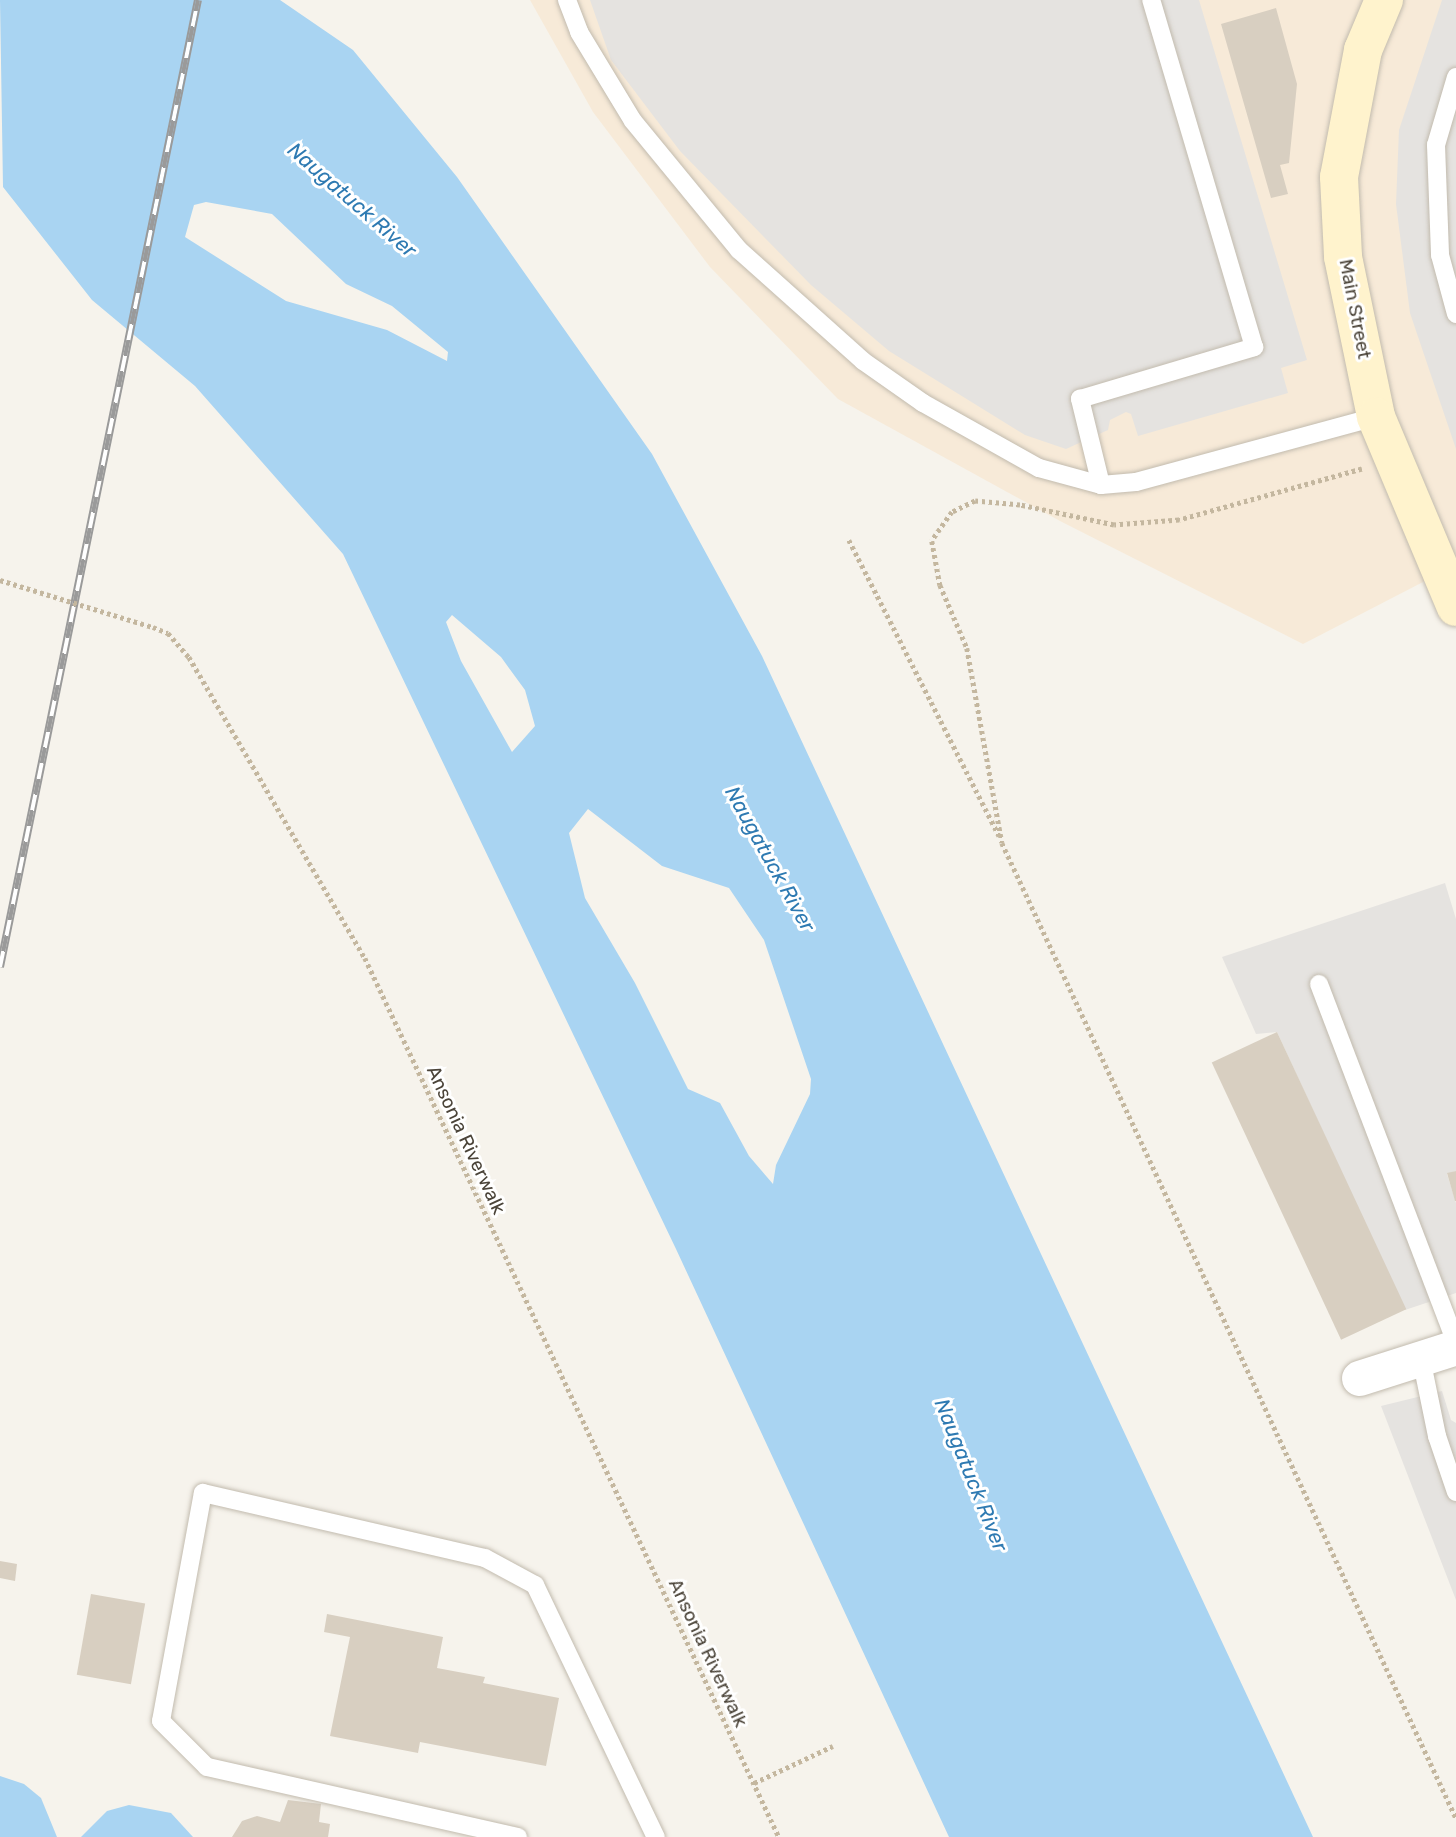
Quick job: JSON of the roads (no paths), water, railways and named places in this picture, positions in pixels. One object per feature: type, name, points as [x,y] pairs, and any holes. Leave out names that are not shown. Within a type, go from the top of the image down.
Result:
[{"type":"main road","name":"Main Street","points":[[1384,0],[1363,50],[1339,177],[1343,257],[1376,417],[1456,607]]},
{"type":"street","points":[[1359,1378],[1456,1345]]},
{"type":"lane","points":[[568,0],[579,32],[633,121],[739,250],[796,305],[863,361],[923,403],[1039,468],[1101,485],[1136,482],[1376,417]]},
{"type":"lane","points":[[1101,485],[1080,399],[1254,346],[1152,0]]},
{"type":"lane","points":[[1456,77],[1436,145],[1440,255],[1456,314]]},
{"type":"lane","points":[[1320,984],[1456,1345]]},
{"type":"lane","points":[[1421,1358],[1437,1436],[1456,1492]]},
{"type":"lane","points":[[518,1837],[207,1767],[161,1721],[204,1493],[485,1558],[535,1585],[656,1837]]},
{"type":"water","name":"Naugatuck River","points":[[0,0],[280,0],[353,50],[457,177],[652,454],[762,656],[1313,1837],[949,1837],[676,1249],[343,554],[195,386],[92,300],[3,187]],"holes":[[[206,202],[272,214],[346,284],[392,306],[448,352],[447,361],[387,330],[286,301],[185,237],[194,205]],[[452,615],[501,657],[525,690],[535,726],[512,752],[461,661],[446,622]],[[588,809],[662,866],[729,888],[764,940],[811,1079],[810,1094],[776,1165],[773,1184],[749,1156],[720,1103],[688,1089],[635,983],[585,898],[569,833]]]},
{"type":"water","points":[[0,1776],[24,1784],[41,1798],[57,1837],[0,1837]]},
{"type":"water","points":[[129,1805],[171,1813],[193,1837],[81,1837],[107,1811]]},
{"type":"railway","points":[[0,967],[198,0]]}]
